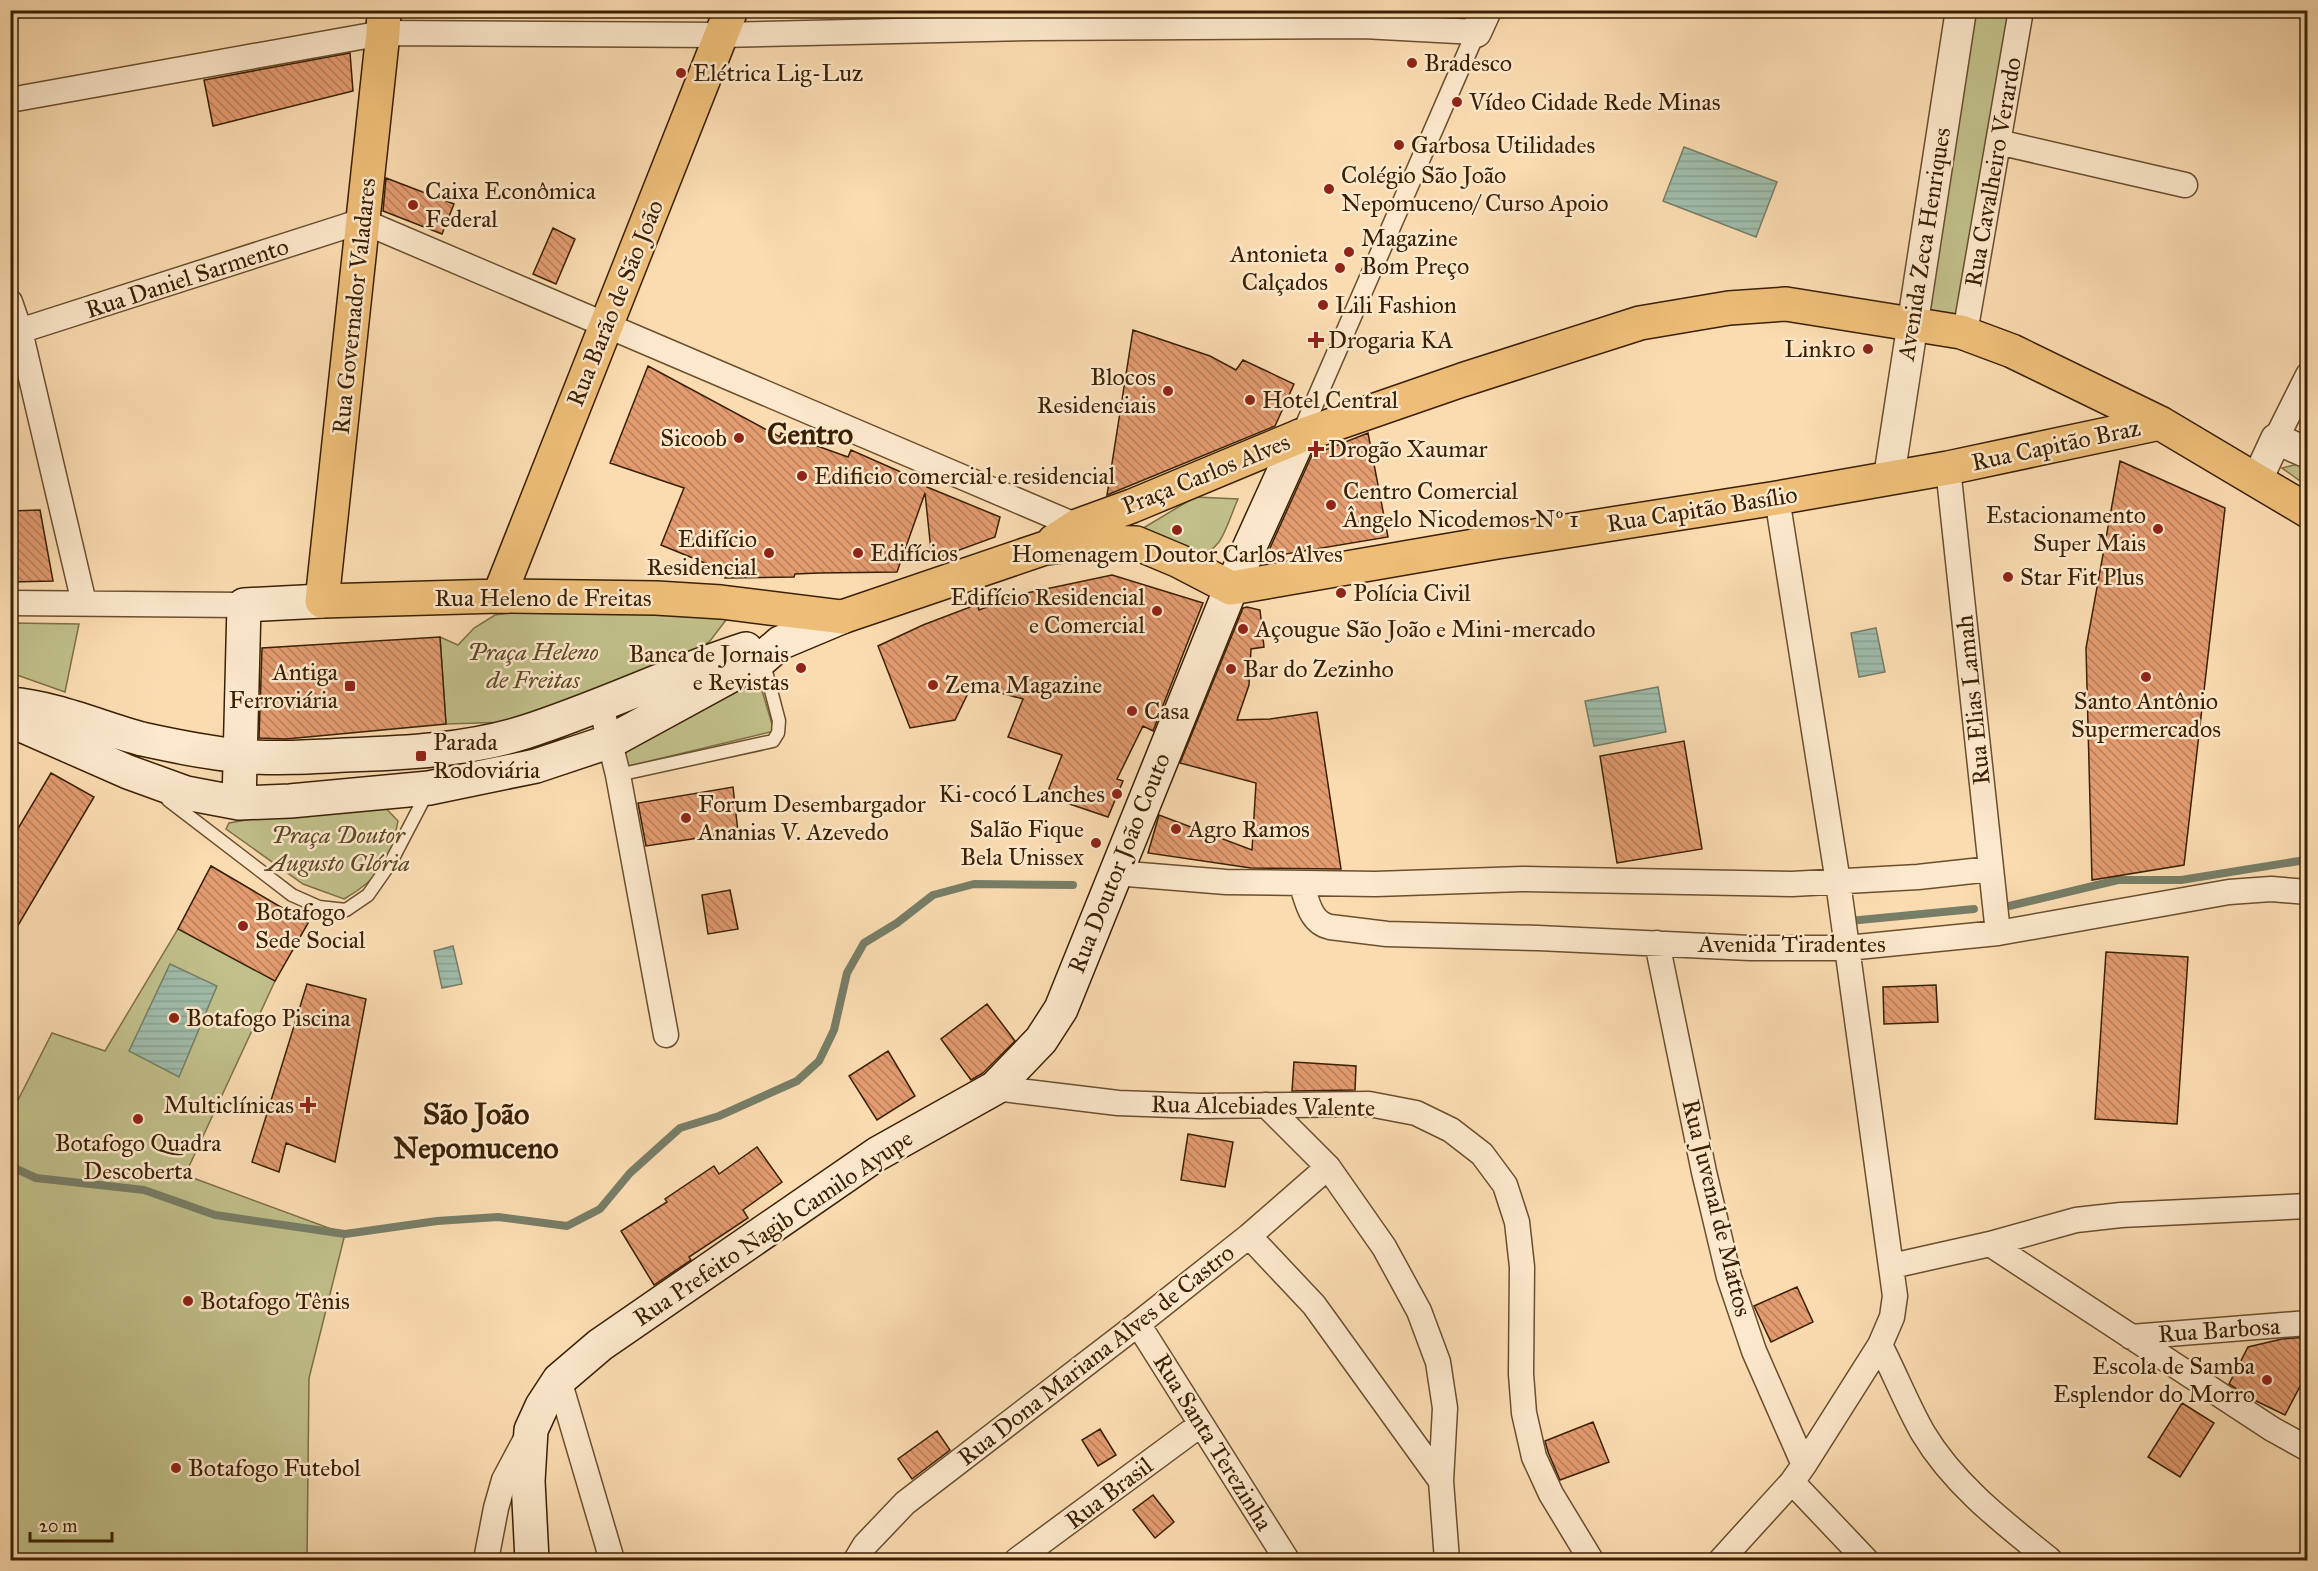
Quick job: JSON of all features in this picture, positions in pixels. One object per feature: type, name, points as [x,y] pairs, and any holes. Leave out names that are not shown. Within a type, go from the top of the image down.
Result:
[{"type":"main road","name":"Rua Governador Valadares","points":[[322,601],[384,22]]},
{"type":"main road","name":"Rua Barão de São João","points":[[499,596],[726,23]]},
{"type":"main road","points":[[1300,436],[1462,380],[1640,323],[1729,308],[1786,304],[1965,333],[2012,351],[2160,423]]},
{"type":"main road","name":"Rua Capitão Braz","points":[[1889,477],[1948,468],[2160,423],[2307,511]]},
{"type":"main road","name":"Praça Carlos Alves","points":[[1045,548],[1077,526],[1132,506],[1300,436]]},
{"type":"main road","name":"Praça Carlos Alves","points":[[1045,548],[1097,542],[1136,543],[1179,561],[1231,588],[1300,436]]},
{"type":"main road","name":"Rua Capitão Basílio","points":[[1231,588],[1497,542],[1777,498],[1889,477]]},
{"type":"main road","points":[[16,718],[128,772],[186,793],[239,803],[290,801],[429,788],[536,766],[611,741],[767,648],[842,617],[1045,548]]},
{"type":"main road","name":"Rua Doutor João Couto","points":[[995,1088],[1041,1040],[1061,1009],[1231,588]]},
{"type":"main road","name":"Rua Heleno de Freitas","points":[[244,604],[499,596],[667,598],[721,602],[842,617]]},
{"type":"main road","points":[[239,803],[244,604]]},
{"type":"main road","points":[[16,718],[240,756],[377,754],[462,746],[522,733],[602,706],[711,660],[767,648]]},
{"type":"main road","name":"Rua Prefeito Nagib Camilo Ayupe","points":[[531,1430],[542,1406],[560,1380],[600,1345],[877,1154],[995,1088]]},
{"type":"main road","points":[[531,1430],[528,1481],[532,1560]]},
{"type":"street","name":"Avenida Zeca Henriques","points":[[1889,477],[1961,10]]},
{"type":"street","name":"Rua Cavalheiro Verardo","points":[[1965,333],[2021,10]]},
{"type":"street","points":[[10,100],[384,22],[726,23],[1032,28],[1363,26],[1481,21],[1300,436]]},
{"type":"street","points":[[1998,142],[2185,185]]},
{"type":"street","points":[[362,221],[1077,526]]},
{"type":"street","name":"Rua Daniel Sarmento","points":[[15,332],[362,221]]},
{"type":"street","points":[[10,302],[15,332],[84,603]]},
{"type":"street","points":[[2257,480],[2307,375]]},
{"type":"street","points":[[2276,440],[2307,453]]},
{"type":"street","name":"Rua Elias Lamah","points":[[1948,468],[1998,933]]},
{"type":"street","points":[[1722,1560],[1798,1473],[1880,1346],[1892,1317],[1895,1296],[1838,882],[1777,498]]},
{"type":"street","points":[[10,603],[244,604]]},
{"type":"street","points":[[602,706],[618,775],[666,1035]]},
{"type":"street","points":[[1115,873],[1226,882],[1376,884],[1522,879],[1792,884],[1918,877],[1991,869]]},
{"type":"street","name":"Avenida Tiradentes","points":[[1301,883],[1314,919],[1321,925],[1330,927],[1387,934],[1750,948],[1847,948],[1998,933],[2229,892],[2271,889],[2307,892]]},
{"type":"street","name":"Rua Juvenal de Mattos","points":[[1657,943],[1704,1172],[1729,1278],[1798,1473],[1866,1560]]},
{"type":"street","name":"Rua Alcebiades Valente","points":[[995,1088],[1118,1103],[1201,1106],[1369,1104],[1416,1113],[1451,1130],[1482,1154],[1505,1185],[1519,1233],[1522,1267],[1522,1384],[1524,1413],[1534,1456],[1551,1494],[1591,1560]]},
{"type":"street","points":[[1266,1105],[1328,1167],[1384,1247],[1419,1311],[1438,1362],[1445,1408],[1442,1481],[1448,1560]]},
{"type":"street","name":"Rua Dona Mariana Alves de Castro","points":[[867,1555],[906,1503],[1249,1236],[1328,1167]]},
{"type":"street","points":[[1892,1266],[1990,1244],[2076,1220],[2121,1215],[2307,1206]]},
{"type":"street","points":[[1249,1236],[1314,1305],[1442,1481]]},
{"type":"street","points":[[1990,1244],[2272,1429],[2307,1449]]},
{"type":"street","name":"Rua Barbosa","points":[[2131,1337],[2307,1323]]},
{"type":"street","name":"Rua Santa Terezinha","points":[[1138,1324],[1287,1560]]},
{"type":"street","points":[[1880,1346],[1924,1434],[1952,1473],[1991,1512],[2050,1560]]},
{"type":"street","points":[[560,1380],[612,1560]]},
{"type":"street","name":"Rua Brasil","points":[[1017,1560],[1200,1425]]},
{"type":"street","points":[[486,1560],[504,1480],[531,1430]]},
{"type":"lane","points":[[618,775],[773,741],[778,733],[778,721],[767,648]]},
{"type":"lane","points":[[128,772],[190,815],[292,895],[319,907],[346,910],[368,895],[391,862],[429,788]]},
{"type":"green space","points":[[1961,11],[2020,11],[1961,332],[1911,323]]},
{"type":"green space","points":[[2298,464],[2307,468],[2307,486],[2282,468]]},
{"type":"green space","points":[[1195,497],[1238,499],[1222,537],[1210,550],[1201,553],[1180,551],[1140,530]]},
{"type":"green space","name":"Praça Heleno de Freitas","points":[[543,608],[708,612],[726,620],[710,641],[648,683],[547,721],[446,724],[440,637],[458,645],[474,628],[495,615]]},
{"type":"green space","points":[[11,623],[79,624],[65,692],[11,673]]},
{"type":"green space","points":[[755,667],[774,731],[621,768],[624,740]]},
{"type":"green space","name":"Praça Doutor Augusto Glória","points":[[375,797],[398,821],[392,847],[382,867],[374,876],[344,899],[303,884],[226,829],[229,823]]},
{"type":"green space","points":[[211,866],[308,923],[275,981],[185,1175],[345,1234],[309,1378],[307,1560],[11,1560],[10,1116],[52,1033],[105,1051],[178,929]]},
{"type":"shaded area","points":[[1684,147],[1777,182],[1756,237],[1663,201]]},
{"type":"shaded area","points":[[1876,628],[1885,672],[1859,677],[1851,633]]},
{"type":"shaded area","points":[[1658,687],[1666,732],[1594,746],[1585,701]]},
{"type":"shaded area","points":[[453,946],[462,984],[442,988],[434,951]]},
{"type":"shaded area","name":"Botafogo Piscina","points":[[170,964],[217,986],[179,1077],[129,1051]]},
{"type":"building","points":[[350,53],[353,91],[213,126],[204,80]]},
{"type":"building","name":"Caixa Econômica Federal","points":[[386,178],[454,204],[442,234],[383,211]]},
{"type":"building","points":[[553,228],[575,239],[556,284],[533,274]]},
{"type":"building","name":"Blocos Residenciais","points":[[1133,330],[1210,356],[1236,370],[1243,360],[1294,384],[1275,426],[1107,495]]},
{"type":"building","points":[[648,366],[780,437],[781,433],[848,457],[851,450],[928,484],[927,487],[1000,517],[995,537],[932,560],[925,493],[897,572],[725,578],[727,572],[661,545],[684,488],[610,463]]},
{"type":"building","name":"Centro Comercial Ângelo Nicodemos Nº 1","points":[[1368,433],[1388,537],[1274,556],[1270,548],[1312,455]]},
{"type":"building","name":"Santo Antônio Supermercados","points":[[2120,461],[2225,508],[2184,865],[2092,880],[2086,648]]},
{"type":"building","points":[[40,510],[53,581],[10,582],[10,511]]},
{"type":"building","points":[[1112,575],[1203,603],[1153,731],[1143,726],[1117,779],[1123,781],[1108,817],[1046,796],[1062,755],[1008,737],[1023,699],[972,685],[955,720],[910,728],[878,646],[923,625],[978,604],[979,610],[1022,594]]},
{"type":"building","points":[[1243,608],[1260,610],[1264,647],[1251,649],[1249,685],[1237,720],[1270,719],[1317,712],[1341,869],[1251,868],[1148,853],[1159,815],[1252,850],[1256,783],[1180,763]]},
{"type":"building","name":"Antiga Ferroviária","points":[[440,637],[446,724],[286,739],[259,738],[262,648]]},
{"type":"building","points":[[1684,741],[1702,849],[1617,863],[1600,756]]},
{"type":"building","points":[[51,773],[94,797],[10,939],[10,842]]},
{"type":"building","name":"Forum Desembargador Ananias V. Azevedo","points":[[733,787],[738,832],[646,846],[638,803]]},
{"type":"building","name":"Botafogo Sede Social","points":[[211,866],[308,923],[275,981],[178,929]]},
{"type":"building","points":[[730,890],[738,929],[708,934],[702,895]]},
{"type":"building","points":[[2106,952],[2188,957],[2177,1124],[2095,1119]]},
{"type":"building","name":"Multiclínicas","points":[[307,984],[366,999],[335,1162],[286,1143],[279,1172],[252,1162]]},
{"type":"building","points":[[1936,985],[1938,1022],[1884,1024],[1883,987]]},
{"type":"building","points":[[987,1004],[1015,1041],[983,1073],[971,1080],[941,1039]]},
{"type":"building","points":[[888,1051],[915,1096],[877,1120],[849,1076]]},
{"type":"building","points":[[1294,1062],[1356,1066],[1355,1090],[1292,1091]]},
{"type":"building","points":[[1188,1134],[1233,1142],[1225,1187],[1181,1180]]},
{"type":"building","points":[[757,1147],[782,1182],[743,1210],[748,1218],[689,1257],[691,1260],[654,1285],[621,1231],[667,1202],[665,1199],[714,1166],[719,1174]]},
{"type":"building","points":[[1797,1287],[1813,1322],[1771,1342],[1754,1306]]},
{"type":"building","name":"Escola de Samba Esplendor do Morro","points":[[2307,1337],[2307,1373],[2285,1415],[2252,1399],[2229,1384],[2248,1347],[2282,1339]]},
{"type":"building","points":[[2182,1403],[2214,1423],[2180,1477],[2148,1457]]},
{"type":"building","points":[[1593,1422],[1609,1462],[1560,1480],[1545,1441]]},
{"type":"building","points":[[1100,1429],[1116,1455],[1098,1466],[1082,1440]]},
{"type":"building","points":[[937,1431],[950,1450],[912,1479],[898,1459]]},
{"type":"building","points":[[1153,1495],[1174,1522],[1155,1538],[1133,1510]]},
{"type":"waterway","points":[[2009,906],[2118,880],[2181,880],[2299,861],[2308,862]]},
{"type":"waterway","points":[[10,1166],[36,1178],[144,1190],[215,1215],[345,1234],[437,1221],[498,1217],[567,1226],[600,1209],[630,1173],[680,1128],[719,1116],[797,1081],[819,1061],[834,1030],[847,973],[864,943],[897,923],[933,895],[974,884],[1073,885]]},
{"type":"waterway","points":[[1849,921],[1974,909]]},
{"type":"place","name":"Bradesco","points":[[1412,63]]},
{"type":"place","name":"Elétrica Lig-Luz","points":[[681,73]]},
{"type":"place","name":"Vídeo Cidade Rede Minas","points":[[1457,102]]},
{"type":"place","name":"Garbosa Utilidades","points":[[1399,145]]},
{"type":"place","name":"Colégio São João Nepomuceno/ Curso Apoio","points":[[1329,189]]},
{"type":"place","name":"Caixa Econômica Federal","points":[[413,205]]},
{"type":"place","name":"Magazine Bom Preço","points":[[1349,252]]},
{"type":"place","name":"Antonieta Calçados","points":[[1340,268]]},
{"type":"place","name":"Lili Fashion","points":[[1323,305]]},
{"type":"place","name":"Drogaria KA","points":[[1316,340]]},
{"type":"place","name":"Link10","points":[[1868,349]]},
{"type":"place","name":"Blocos Residenciais","points":[[1168,391]]},
{"type":"place","name":"Hotel Central","points":[[1250,400]]},
{"type":"place","name":"Sicoob","points":[[739,438]]},
{"type":"place","name":"Drogão Xaumar","points":[[1316,449]]},
{"type":"place","name":"Edificio comercial e residencial","points":[[802,476]]},
{"type":"place","name":"Centro Comercial Ângelo Nicodemos Nº 1","points":[[1331,505]]},
{"type":"place","name":"Estacionamento Super Mais","points":[[2158,529]]},
{"type":"place","name":"Homenagem Doutor Carlos Alves","points":[[1177,530]]},
{"type":"place","name":"Edifício Residencial","points":[[769,553]]},
{"type":"place","name":"Edifícios","points":[[858,553]]},
{"type":"place","name":"Star Fit Plus","points":[[2008,577]]},
{"type":"place","name":"Polícia Civil","points":[[1341,593]]},
{"type":"place","name":"Edifício Residencial e Comercial","points":[[1157,611]]},
{"type":"place","name":"Açougue São João e Mini-mercado","points":[[1243,629]]},
{"type":"place","name":"Banca de Jornais e Revistas","points":[[801,668]]},
{"type":"place","name":"Bar do Zezinho","points":[[1231,669]]},
{"type":"place","name":"Santo Antônio Supermercados","points":[[2146,677]]},
{"type":"place","name":"Zema Magazine","points":[[933,685]]},
{"type":"place","name":"Antiga Ferroviária","points":[[350,686]]},
{"type":"place","name":"Casa","points":[[1132,711]]},
{"type":"place","name":"Parada Rodoviária","points":[[421,756]]},
{"type":"place","name":"Ki-cocó Lanches","points":[[1117,794]]},
{"type":"place","name":"Forum Desembargador Ananias V. Azevedo","points":[[686,818]]},
{"type":"place","name":"Agro Ramos","points":[[1176,829]]},
{"type":"place","name":"Salão Fique Bela Unissex","points":[[1096,843]]},
{"type":"place","name":"Botafogo Sede Social","points":[[243,926]]},
{"type":"place","name":"Botafogo Piscina","points":[[174,1018]]},
{"type":"place","name":"Multiclínicas","points":[[308,1105]]},
{"type":"place","name":"Botafogo Quadra Descoberta","points":[[138,1119]]},
{"type":"place","name":"Botafogo Tênis","points":[[188,1301]]},
{"type":"place","name":"Escola de Samba Esplendor do Morro","points":[[2267,1380]]},
{"type":"place","name":"Botafogo Futebol","points":[[176,1468]]},
{"type":"district","name":"Centro","points":[[810,434]]},
{"type":"district","name":"São João Nepomuceno","points":[[476,1131]]}]
